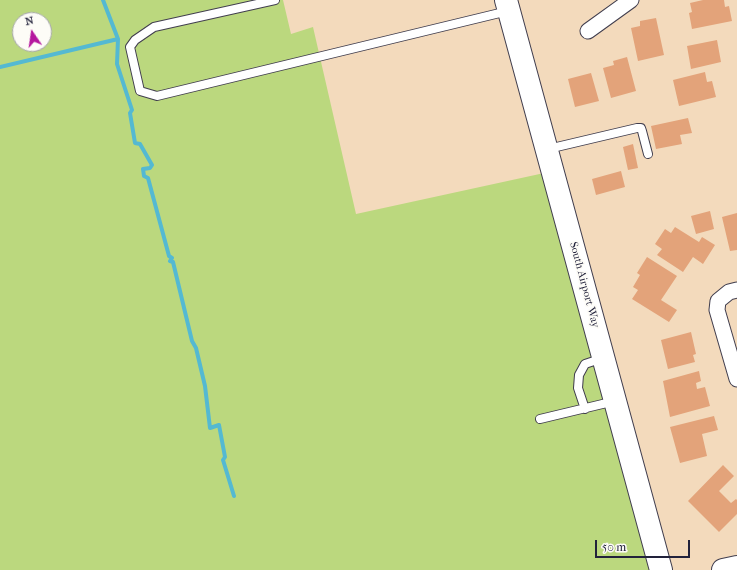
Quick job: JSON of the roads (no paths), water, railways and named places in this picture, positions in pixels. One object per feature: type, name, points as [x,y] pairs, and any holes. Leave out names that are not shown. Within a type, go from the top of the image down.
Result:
[{"type":"main road","name":"South Airport Way","points":[[508,5],[661,570]]},
{"type":"main road","points":[[723,570],[737,567]]},
{"type":"street","points":[[588,31],[631,0]]},
{"type":"street","points":[[737,290],[729,292],[718,301],[717,310],[718,319],[737,379]]},
{"type":"lane","points":[[275,0],[154,27],[135,40],[130,47],[140,91],[157,96],[508,5]]},
{"type":"lane","points":[[547,149],[641,128],[648,154]]},
{"type":"lane","points":[[585,409],[578,388],[579,375],[585,364],[604,357]]},
{"type":"lane","points":[[540,419],[616,401]]},
{"type":"waterway","points":[[103,0],[118,39],[117,64],[132,110],[130,113],[135,143],[140,144],[152,165],[150,168],[143,169],[144,176],[148,178],[169,256],[172,258],[170,261],[173,262],[192,341],[196,348],[205,386],[210,428],[219,425],[225,457],[223,460],[234,496]]},
{"type":"waterway","points":[[0,67],[118,39]]}]
